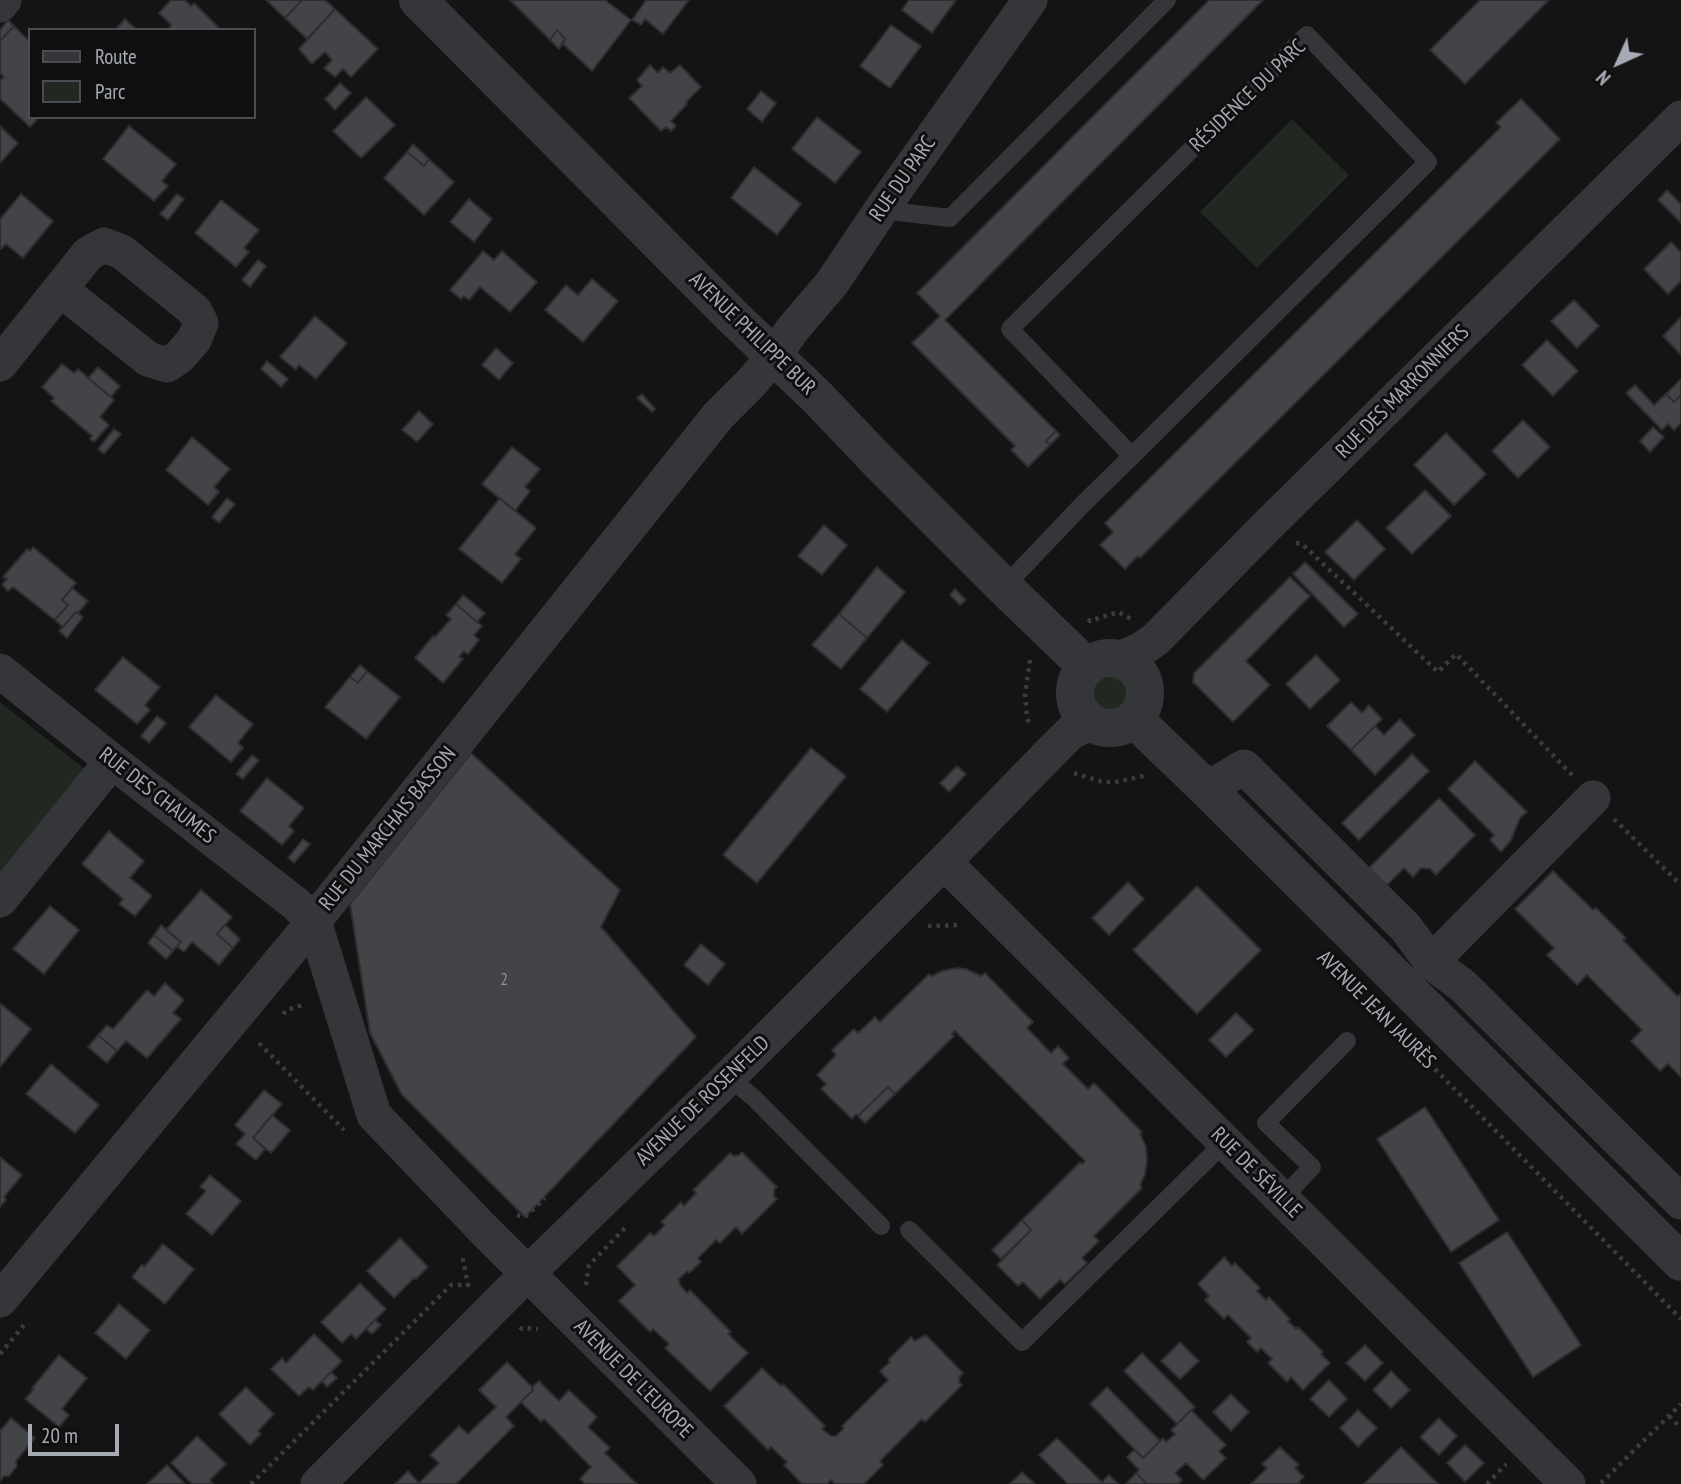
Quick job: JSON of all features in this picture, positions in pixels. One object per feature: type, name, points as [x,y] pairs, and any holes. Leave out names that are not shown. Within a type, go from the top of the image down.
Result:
[{"type":"street","points":[[0,5],[4,0]]},
{"type":"street","name":"AVENUE PHILIPPE BUR","points":[[418,0],[1004,587],[1103,663]]},
{"type":"street","name":"RUE DU PARC","points":[[774,356],[832,283],[881,209],[1030,0]]},
{"type":"street","name":"RUE DES MARRONNIERS","points":[[1103,663],[1142,649],[1156,639],[1681,118]]},
{"type":"street","points":[[0,364],[60,289]]},
{"type":"street","name":"RUE DU MARCHAIS BASSON","points":[[0,1300],[314,921],[718,416],[774,356]]},
{"type":"street","points":[[1103,663],[1131,664],[1138,671],[1145,691],[1144,701],[1134,719],[1113,728],[1091,723],[1077,706],[1075,695],[1080,675],[1103,663]]},
{"type":"street","name":"RUE DES CHAUMES","points":[[0,671],[314,921]]},
{"type":"street","name":"AVENUE JEAN JAURÈS","points":[[1134,719],[1681,1262]]},
{"type":"street","name":"AVENUE DE ROSENFELD","points":[[318,1484],[527,1274],[729,1077],[1070,733],[1091,723]]},
{"type":"street","points":[[0,900],[112,761]]},
{"type":"street","points":[[1207,789],[1244,767],[1406,928],[1431,962],[1463,986],[1681,1202]]},
{"type":"street","points":[[1431,962],[1593,798]]},
{"type":"street","name":"RUE DE SÉVILLE","points":[[944,862],[1568,1484]]},
{"type":"street","name":"AVENUE DE L'EUROPE","points":[[314,921],[374,1115],[527,1274],[739,1484]]},
{"type":"lane","points":[[881,209],[950,218],[1167,0]]},
{"type":"lane","name":"RÉSIDENCE DU PARC","points":[[1004,587],[1027,561],[1429,162],[1307,35],[1010,329],[1132,456]]},
{"type":"lane","points":[[1282,1199],[1312,1167],[1266,1123],[1347,1041]]},
{"type":"lane","points":[[729,1077],[755,1098],[880,1226]]},
{"type":"lane","points":[[909,1230],[1022,1342],[1225,1142]]},
{"type":"path","points":[[1267,526],[1279,539],[1302,544],[1438,672],[1456,653],[1593,798],[1681,885]]},
{"type":"path","points":[[1081,612],[1090,621],[1118,612],[1142,626],[1156,639]]},
{"type":"path","points":[[1030,658],[1025,695],[1027,717],[1033,735],[1050,753],[1070,771],[1086,778],[1115,782],[1145,776]]},
{"type":"path","points":[[280,1018],[287,1010],[338,995]]},
{"type":"path","points":[[266,1035],[259,1043],[344,1131]]},
{"type":"path","name":"AVENUE JEAN JAURÈS","points":[[1418,1052],[1681,1320]]},
{"type":"path","points":[[251,1484],[451,1285],[468,1285],[461,1248]]},
{"type":"path","points":[[0,1354],[27,1322]]},
{"type":"path","points":[[512,1338],[522,1328],[543,1330]]},
{"type":"path","points":[[1600,1484],[1681,1404]]},
{"type":"path","points":[[1669,1416],[1681,1428]]},
{"type":"green space","points":[[1292,119],[1349,175],[1257,268],[1200,212]]},
{"type":"green space","points":[[1109,674],[1122,680],[1128,693],[1122,706],[1109,712],[1096,706],[1090,693],[1096,680]]},
{"type":"green space","points":[[0,702],[86,770],[0,876]]},
{"type":"building","points":[[171,0],[185,0],[191,6],[194,3],[219,28],[169,28],[171,25],[159,13]]},
{"type":"building","points":[[266,0],[302,0],[285,18]]},
{"type":"building","points":[[302,0],[325,0],[335,9],[307,39],[285,18]]},
{"type":"building","points":[[510,0],[605,0],[631,20],[592,71],[563,44],[565,39],[557,30],[550,40]]},
{"type":"building","points":[[646,0],[689,0],[663,34],[645,19],[641,25],[632,20]]},
{"type":"building","points":[[909,0],[956,0],[932,33],[902,10]]},
{"type":"building","points":[[1209,0],[1263,0],[945,320],[1056,431],[1046,441],[1050,445],[1028,467],[1011,450],[1015,446],[912,343],[940,316],[917,293]]},
{"type":"building","points":[[1480,0],[1549,0],[1465,84],[1430,50]]},
{"type":"building","points":[[335,9],[378,49],[351,77],[343,69],[335,77],[324,68],[332,60],[325,52],[312,64],[299,49]]},
{"type":"building","points":[[125,19],[135,28],[117,28]]},
{"type":"building","points":[[8,20],[14,26],[0,41],[0,30]]},
{"type":"building","points":[[891,25],[921,46],[890,88],[860,66]]},
{"type":"building","points":[[14,26],[28,40],[28,119],[37,119],[30,127],[0,99],[0,80],[4,77],[0,73],[0,41]]},
{"type":"building","points":[[557,30],[565,39],[559,49],[550,40]]},
{"type":"building","points":[[650,65],[658,73],[663,67],[670,73],[680,65],[701,87],[671,121],[676,126],[671,131],[666,127],[661,131],[629,98],[642,86],[637,80]]},
{"type":"building","points":[[340,83],[351,93],[335,110],[325,99]]},
{"type":"building","points":[[761,91],[776,103],[762,122],[747,109]]},
{"type":"building","points":[[366,97],[395,125],[361,158],[333,131]]},
{"type":"building","points":[[1521,99],[1560,139],[1140,558],[1138,556],[1125,569],[1100,545],[1113,532],[1105,523],[1501,127],[1496,123]]},
{"type":"building","points":[[817,117],[861,152],[835,183],[792,149]]},
{"type":"building","points":[[0,126],[18,143],[0,163]]},
{"type":"building","points":[[129,126],[176,164],[162,181],[168,186],[154,201],[103,159]]},
{"type":"building","points":[[413,144],[429,159],[424,166],[407,152]]},
{"type":"building","points":[[407,152],[424,166],[429,159],[454,182],[424,215],[384,178]]},
{"type":"building","points":[[754,167],[801,204],[777,235],[731,198]]},
{"type":"building","points":[[1667,190],[1681,204],[1681,223],[1658,200]]},
{"type":"building","points":[[21,194],[53,221],[23,258],[6,244],[0,248],[0,219]]},
{"type":"building","points":[[177,194],[184,199],[168,220],[160,214]]},
{"type":"building","points":[[469,199],[492,219],[474,242],[450,222]]},
{"type":"building","points":[[221,200],[259,230],[244,248],[249,252],[236,267],[195,233]]},
{"type":"building","points":[[1671,242],[1681,252],[1681,281],[1668,294],[1644,269]]},
{"type":"building","points":[[483,251],[494,260],[502,251],[537,282],[510,312],[480,287],[469,300],[464,296],[461,299],[450,290]]},
{"type":"building","points":[[258,260],[266,266],[250,287],[242,280]]},
{"type":"building","points":[[592,279],[618,301],[583,342],[545,310],[566,285],[578,295]]},
{"type":"building","points":[[1574,300],[1599,326],[1577,348],[1551,321]]},
{"type":"building","points":[[315,316],[347,343],[316,379],[299,365],[296,370],[280,357]]},
{"type":"building","points":[[1681,317],[1681,355],[1663,336]]},
{"type":"building","points":[[1547,340],[1578,371],[1553,396],[1522,365]]},
{"type":"building","points":[[496,348],[513,363],[499,380],[482,365]]},
{"type":"building","points":[[267,361],[288,379],[281,387],[261,369]]},
{"type":"building","points":[[62,364],[74,373],[78,369],[114,400],[100,417],[109,425],[94,442],[90,439],[92,436],[51,401],[54,398],[42,387]]},
{"type":"building","points":[[98,367],[120,386],[111,397],[88,378]]},
{"type":"building","points":[[1681,379],[1681,395],[1674,402],[1666,394]]},
{"type":"building","points":[[1635,385],[1654,405],[1666,394],[1674,402],[1681,395],[1681,423],[1674,430],[1668,424],[1662,430],[1626,393]]},
{"type":"building","points":[[642,394],[655,409],[652,412],[637,398]]},
{"type":"building","points":[[419,411],[433,424],[417,442],[402,430]]},
{"type":"building","points":[[1523,420],[1550,447],[1518,478],[1492,451]]},
{"type":"building","points":[[1653,427],[1664,437],[1650,452],[1640,441]]},
{"type":"building","points":[[114,429],[121,434],[104,454],[98,449]]},
{"type":"building","points":[[1056,431],[1060,435],[1050,445],[1046,441]]},
{"type":"building","points":[[1446,433],[1486,474],[1454,505],[1414,465]]},
{"type":"building","points":[[192,437],[230,469],[214,487],[219,492],[208,505],[166,470]]},
{"type":"building","points":[[512,447],[540,469],[525,487],[530,491],[515,511],[482,484]]},
{"type":"building","points":[[1425,490],[1451,516],[1412,554],[1386,528]]},
{"type":"building","points":[[227,498],[235,504],[219,523],[212,517]]},
{"type":"building","points":[[500,498],[536,528],[515,554],[521,559],[502,583],[459,549]]},
{"type":"building","points":[[1357,520],[1385,549],[1354,580],[1325,552]]},
{"type":"building","points":[[824,525],[847,545],[822,575],[798,556]]},
{"type":"building","points":[[33,547],[76,583],[62,600],[68,605],[55,620],[13,587],[8,591],[2,585],[7,579],[3,577],[27,549],[30,551]]},
{"type":"building","points":[[1305,562],[1358,614],[1344,627],[1293,574]]},
{"type":"building","points":[[877,567],[905,592],[867,638],[839,614]]},
{"type":"building","points":[[1290,577],[1310,596],[1246,661],[1270,685],[1233,722],[1193,682],[1194,673]]},
{"type":"building","points":[[72,588],[88,601],[63,627],[55,620],[68,605],[62,600]]},
{"type":"building","points":[[955,589],[966,600],[960,605],[950,595]]},
{"type":"building","points":[[463,595],[485,613],[477,622],[456,604]]},
{"type":"building","points":[[456,604],[482,626],[474,635],[479,640],[468,654],[464,651],[459,657],[463,659],[443,683],[415,658],[451,619],[446,615]]},
{"type":"building","points":[[76,612],[83,617],[67,638],[59,631]]},
{"type":"building","points":[[839,614],[867,638],[841,669],[812,645]]},
{"type":"building","points":[[902,640],[929,663],[887,712],[860,689]]},
{"type":"building","points":[[1316,655],[1340,680],[1310,709],[1286,684]]},
{"type":"building","points":[[123,657],[160,687],[145,705],[150,710],[137,724],[95,690]]},
{"type":"building","points":[[360,665],[367,671],[358,683],[350,677]]},
{"type":"building","points":[[367,671],[400,697],[366,739],[325,707],[350,677],[358,683]]},
{"type":"building","points":[[216,695],[253,724],[238,743],[243,748],[231,762],[189,727]]},
{"type":"building","points":[[1351,702],[1362,713],[1369,705],[1382,719],[1351,750],[1327,726]]},
{"type":"building","points":[[157,716],[166,723],[149,743],[141,736]]},
{"type":"building","points":[[1400,719],[1415,735],[1375,775],[1351,750],[1375,726],[1384,735]]},
{"type":"building","points":[[811,748],[846,776],[757,883],[723,855]]},
{"type":"building","points":[[471,753],[620,890],[601,927],[696,1037],[525,1217],[402,1095],[370,1033],[350,904]]},
{"type":"building","points":[[1412,754],[1429,771],[1359,840],[1342,823]]},
{"type":"building","points":[[252,755],[259,760],[243,779],[236,774]]},
{"type":"building","points":[[1475,761],[1527,812],[1520,818],[1511,840],[1501,852],[1490,840],[1494,835],[1448,789]]},
{"type":"building","points":[[957,766],[966,774],[949,792],[940,783]]},
{"type":"building","points":[[267,778],[304,808],[289,826],[294,831],[282,845],[240,811]]},
{"type":"building","points":[[1439,798],[1475,835],[1436,875],[1430,869],[1421,868],[1413,877],[1404,868],[1387,885],[1369,868]]},
{"type":"building","points":[[109,831],[144,861],[130,878],[152,896],[135,916],[119,904],[123,899],[82,864]]},
{"type":"building","points":[[303,839],[310,844],[294,863],[288,858]]},
{"type":"building","points":[[1553,871],[1626,938],[1623,940],[1677,996],[1681,995],[1681,1077],[1668,1064],[1660,1071],[1631,1041],[1642,1030],[1587,975],[1577,985],[1547,955],[1554,948],[1515,909]]},
{"type":"building","points":[[1128,882],[1144,899],[1109,935],[1092,918]]},
{"type":"building","points":[[1197,886],[1261,950],[1197,1014],[1133,950]]},
{"type":"building","points":[[201,890],[232,917],[217,934],[233,948],[219,965],[192,942],[184,952],[177,947],[181,942],[166,930]]},
{"type":"building","points":[[50,906],[79,930],[44,974],[13,949]]},
{"type":"building","points":[[161,925],[181,942],[173,951],[154,935]]},
{"type":"building","points":[[225,925],[240,939],[233,948],[217,934]]},
{"type":"building","points":[[154,935],[173,951],[166,959],[148,943]]},
{"type":"building","points":[[701,944],[725,964],[708,985],[684,965]]},
{"type":"building","points":[[957,968],[981,976],[985,973],[1033,1022],[1027,1028],[1051,1053],[1058,1046],[1069,1058],[1063,1064],[1088,1089],[1094,1083],[1142,1132],[1140,1134],[1146,1147],[1145,1174],[1140,1185],[1142,1188],[1094,1236],[1099,1241],[1082,1258],[1087,1263],[1065,1284],[1060,1280],[1040,1299],[1023,1282],[1018,1286],[997,1265],[1031,1230],[1022,1220],[1080,1162],[1082,1164],[1085,1161],[955,1031],[952,1034],[954,1036],[895,1094],[888,1087],[852,1119],[821,1089],[826,1084],[817,1075],[836,1055],[832,1050],[854,1029],[858,1033],[875,1017],[880,1022],[929,974],[932,976]]},
{"type":"building","points":[[165,983],[184,1000],[173,1013],[181,1019],[147,1058],[126,1041],[117,1051],[98,1035],[107,1025],[113,1029],[147,990],[154,996]]},
{"type":"building","points":[[0,1005],[31,1029],[0,1067]]},
{"type":"building","points":[[1236,1013],[1254,1030],[1226,1057],[1209,1040]]},
{"type":"building","points":[[98,1035],[117,1051],[107,1063],[88,1047]]},
{"type":"building","points":[[51,1064],[99,1105],[75,1133],[26,1094]]},
{"type":"building","points":[[888,1087],[895,1094],[865,1123],[858,1116]]},
{"type":"building","points":[[264,1090],[282,1104],[253,1138],[265,1149],[256,1160],[236,1144],[245,1134],[235,1125]]},
{"type":"building","points":[[1425,1107],[1499,1220],[1451,1252],[1377,1139]]},
{"type":"building","points":[[272,1115],[290,1130],[271,1153],[253,1138]]},
{"type":"building","points":[[742,1152],[777,1187],[774,1196],[777,1199],[742,1234],[736,1227],[720,1243],[716,1240],[698,1258],[701,1262],[679,1279],[680,1285],[687,1293],[690,1290],[748,1353],[710,1391],[665,1348],[669,1344],[653,1329],[650,1332],[619,1301],[635,1285],[617,1266],[650,1233],[654,1236],[665,1225],[661,1222],[681,1202],[684,1206],[696,1193],[693,1190],[730,1153],[734,1156]]},
{"type":"building","points":[[0,1157],[22,1175],[4,1197],[6,1200],[0,1207]]},
{"type":"building","points":[[210,1175],[241,1201],[212,1235],[186,1214],[206,1191],[200,1187]]},
{"type":"building","points":[[1022,1220],[1031,1230],[1001,1259],[992,1250]]},
{"type":"building","points":[[1507,1232],[1581,1345],[1533,1377],[1459,1263]]},
{"type":"building","points":[[400,1238],[428,1267],[394,1298],[367,1271]]},
{"type":"building","points":[[163,1244],[194,1269],[165,1304],[132,1277]]},
{"type":"building","points":[[1224,1257],[1232,1266],[1235,1263],[1260,1288],[1257,1291],[1266,1300],[1269,1297],[1290,1319],[1288,1321],[1296,1329],[1298,1327],[1323,1352],[1321,1354],[1330,1363],[1303,1390],[1291,1377],[1287,1382],[1268,1363],[1272,1359],[1261,1348],[1257,1352],[1247,1342],[1251,1338],[1228,1315],[1224,1319],[1205,1300],[1209,1296],[1198,1284]]},
{"type":"building","points":[[360,1283],[386,1309],[356,1339],[351,1334],[342,1343],[321,1322]]},
{"type":"building","points":[[119,1304],[150,1330],[126,1359],[95,1333]]},
{"type":"building","points":[[375,1320],[381,1325],[372,1334],[366,1329]]},
{"type":"building","points":[[314,1334],[342,1361],[313,1390],[309,1387],[299,1396],[271,1369],[282,1358],[286,1363]]},
{"type":"building","points":[[926,1335],[963,1373],[959,1382],[962,1385],[925,1422],[922,1419],[880,1461],[883,1465],[864,1484],[835,1484],[831,1480],[827,1484],[802,1484],[784,1465],[787,1462],[771,1447],[768,1450],[724,1406],[762,1368],[781,1386],[783,1384],[825,1426],[822,1429],[831,1436],[836,1436],[844,1428],[842,1426],[888,1380],[880,1371],[890,1362],[888,1360],[911,1337],[915,1341]]},
{"type":"building","points":[[1180,1342],[1199,1361],[1180,1379],[1161,1361]]},
{"type":"building","points":[[1365,1345],[1383,1363],[1365,1381],[1346,1363]]},
{"type":"building","points":[[1142,1353],[1195,1407],[1177,1424],[1124,1371]]},
{"type":"building","points":[[59,1355],[87,1378],[62,1409],[69,1415],[59,1427],[25,1399]]},
{"type":"building","points":[[507,1362],[533,1390],[506,1417],[514,1426],[456,1484],[395,1484],[408,1471],[419,1483],[439,1463],[430,1455],[459,1426],[468,1434],[496,1407],[479,1390]]},
{"type":"building","points":[[1391,1371],[1410,1390],[1391,1408],[1373,1390]]},
{"type":"building","points":[[331,1372],[337,1378],[327,1387],[322,1381]]},
{"type":"building","points":[[1329,1380],[1347,1399],[1329,1417],[1310,1399]]},
{"type":"building","points":[[539,1381],[559,1401],[569,1390],[597,1417],[588,1427],[610,1448],[605,1453],[637,1484],[585,1484],[580,1479],[591,1467],[544,1419],[541,1422],[521,1402]]},
{"type":"building","points":[[246,1387],[274,1414],[258,1431],[261,1434],[250,1445],[219,1414]]},
{"type":"building","points":[[1107,1387],[1160,1441],[1143,1458],[1090,1404]]},
{"type":"building","points":[[1231,1394],[1249,1412],[1231,1431],[1213,1412]]},
{"type":"building","points":[[1191,1410],[1226,1445],[1219,1451],[1226,1458],[1203,1480],[1186,1463],[1175,1473],[1182,1480],[1178,1484],[1147,1484],[1136,1473],[1139,1470],[1127,1457],[1134,1450],[1143,1458],[1163,1438],[1166,1442],[1175,1434],[1171,1430]]},
{"type":"building","points":[[1358,1410],[1377,1428],[1358,1447],[1340,1428]]},
{"type":"building","points":[[11,1418],[35,1438],[16,1461],[17,1466],[9,1476],[4,1476],[0,1481],[0,1429]]},
{"type":"building","points":[[1439,1418],[1457,1436],[1439,1455],[1420,1437]]},
{"type":"building","points":[[197,1436],[226,1464],[210,1480],[213,1484],[192,1484],[171,1463]]},
{"type":"building","points":[[1057,1438],[1104,1484],[1068,1484],[1039,1455]]},
{"type":"building","points":[[1465,1445],[1484,1463],[1465,1482],[1447,1463]]},
{"type":"building","points":[[1280,1447],[1299,1465],[1295,1468],[1304,1477],[1300,1484],[1251,1484],[1267,1468],[1262,1464]]},
{"type":"building","points":[[1401,1447],[1438,1484],[1364,1484]]},
{"type":"building","points":[[167,1465],[185,1484],[147,1484]]},
{"type":"building","points":[[1022,1472],[1035,1484],[1010,1484]]},
{"type":"building","points":[[1136,1473],[1147,1484],[1126,1484]]},
{"type":"building","points":[[1109,1475],[1118,1484],[1102,1482]]}]
